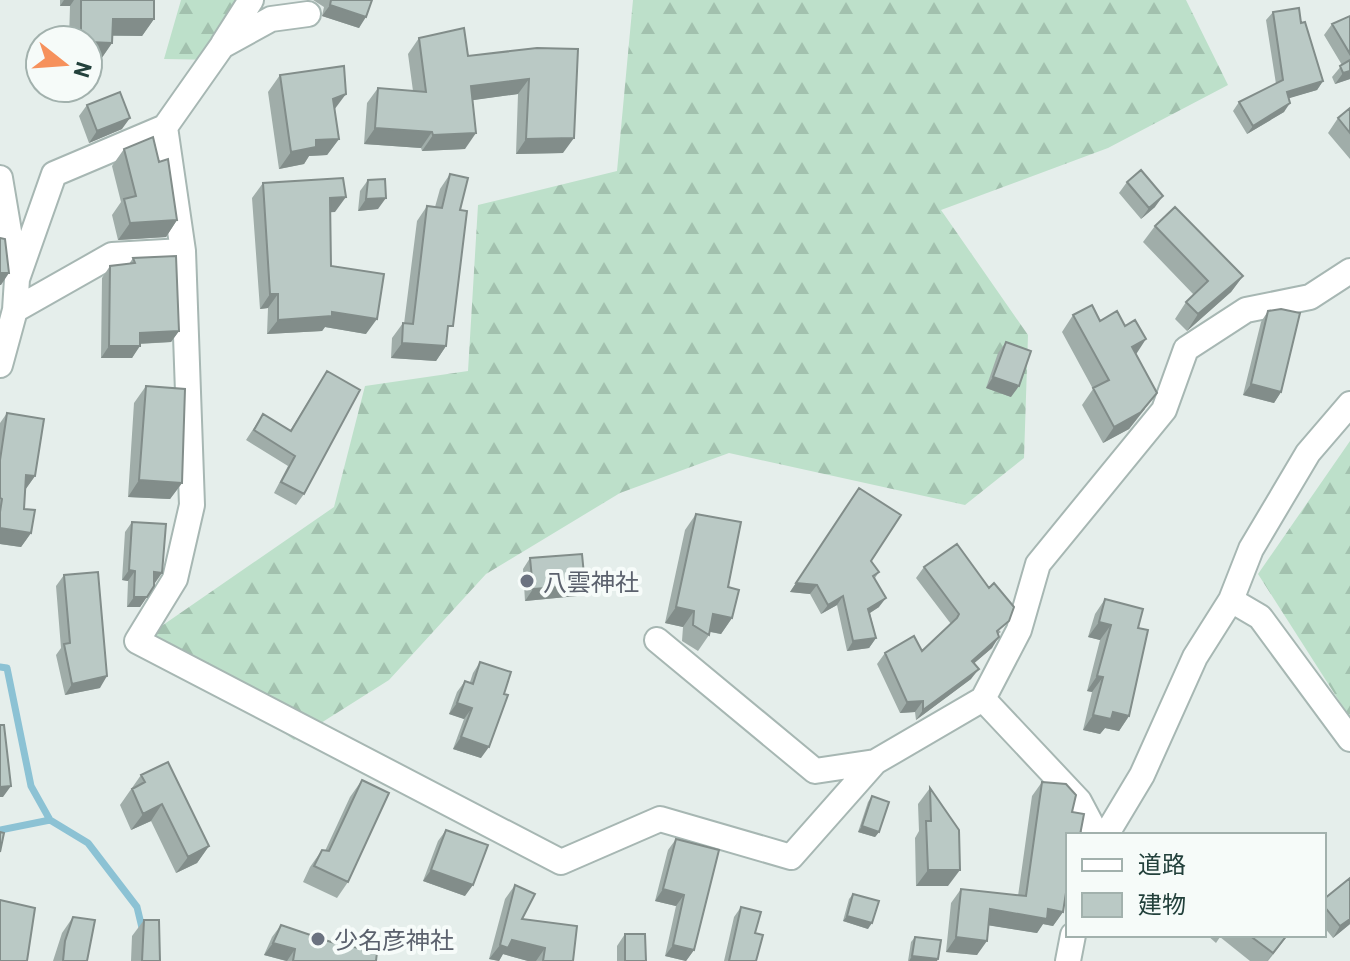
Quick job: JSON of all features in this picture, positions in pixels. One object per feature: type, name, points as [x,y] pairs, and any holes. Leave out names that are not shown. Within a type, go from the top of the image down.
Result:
[{"type":"street","points":[[17,279],[54,174],[165,127],[251,0]]},
{"type":"street","points":[[222,46],[271,19],[308,14]]},
{"type":"street","points":[[165,127],[183,251],[192,505],[175,579],[137,641],[561,862],[660,819],[791,857],[875,762],[983,699],[1019,630],[1038,564],[1164,410],[1186,349],[1246,310],[1310,297],[1350,271]]},
{"type":"street","points":[[0,178],[17,279],[15,310],[0,365]]},
{"type":"street","points":[[15,310],[112,255],[183,251]]},
{"type":"street","points":[[1107,833],[1142,775],[1195,657],[1231,600],[1251,549],[1308,453],[1350,404]]},
{"type":"street","points":[[1231,600],[1260,617],[1350,739]]},
{"type":"street","points":[[657,640],[815,771],[875,762]]},
{"type":"street","points":[[983,699],[1079,801],[1096,833]]},
{"type":"street","points":[[1068,961],[1073,937]]},
{"type":"green space","points":[[181,0],[235,0],[219,60],[164,59]]},
{"type":"green space","points":[[633,0],[1186,0],[1228,85],[1108,148],[941,210],[1028,335],[1024,458],[965,505],[729,453],[620,493],[486,574],[389,680],[294,740],[150,634],[334,507],[365,386],[468,371],[478,205],[617,171]]},
{"type":"green space","points":[[1350,441],[1350,718],[1258,574]]},
{"type":"building","points":[[81,0],[154,0],[154,19],[113,19],[112,43],[104,43],[104,24],[81,24]]},
{"type":"building","points":[[331,0],[372,0],[366,17],[330,5]]},
{"type":"building","points":[[1299,8],[1301,23],[1305,22],[1323,81],[1287,92],[1290,103],[1253,126],[1239,102],[1283,80],[1273,12]]},
{"type":"building","points":[[1350,16],[1350,54],[1332,24]]},
{"type":"building","points":[[464,28],[468,56],[537,48],[578,49],[574,138],[526,139],[529,79],[471,86],[476,133],[433,135],[432,132],[375,128],[378,88],[426,92],[419,38]]},
{"type":"building","points":[[1350,60],[1350,71],[1343,73],[1340,66]]},
{"type":"building","points":[[344,66],[346,94],[333,99],[339,139],[316,140],[316,147],[291,152],[280,75]]},
{"type":"building","points":[[120,92],[130,118],[97,131],[87,105],[104,104],[104,98]]},
{"type":"building","points":[[1350,108],[1350,133],[1338,118]]},
{"type":"building","points":[[153,137],[159,162],[168,159],[177,220],[130,223],[124,199],[136,196],[124,149]]},
{"type":"building","points":[[1141,170],[1163,196],[1149,208],[1127,182]]},
{"type":"building","points":[[450,174],[468,178],[460,210],[467,211],[453,326],[448,326],[446,346],[402,343],[403,323],[413,324],[427,206],[442,208]]},
{"type":"building","points":[[343,178],[346,197],[330,198],[331,266],[384,274],[377,319],[332,312],[332,316],[278,320],[278,294],[270,294],[263,183]]},
{"type":"building","points":[[385,179],[386,198],[366,199],[368,180]]},
{"type":"building","points":[[1175,207],[1243,276],[1198,314],[1186,302],[1208,281],[1155,226]]},
{"type":"building","points":[[0,238],[5,239],[9,273],[0,273]]},
{"type":"building","points":[[176,256],[179,331],[140,333],[140,346],[109,346],[110,266],[135,263],[133,258]]},
{"type":"building","points":[[1092,305],[1100,321],[1117,311],[1125,326],[1135,320],[1146,339],[1132,347],[1157,393],[1141,412],[1114,427],[1093,388],[1109,380],[1073,315]]},
{"type":"building","points":[[1281,309],[1300,313],[1281,392],[1251,384],[1268,311]]},
{"type":"building","points":[[1006,342],[1031,351],[1019,386],[993,377]]},
{"type":"building","points":[[327,371],[360,390],[304,494],[281,482],[295,456],[254,430],[263,414],[291,431]]},
{"type":"building","points":[[146,386],[185,389],[182,483],[139,480]]},
{"type":"building","points":[[7,413],[44,419],[35,476],[26,475],[24,509],[35,510],[31,533],[0,528],[0,460]]},
{"type":"building","points":[[859,488],[901,515],[871,561],[879,572],[873,576],[886,598],[868,609],[876,638],[853,641],[843,596],[828,605],[817,585],[796,583]]},
{"type":"building","points":[[696,514],[741,522],[728,587],[739,590],[732,618],[713,614],[709,635],[693,625],[694,611],[676,607]]},
{"type":"building","points":[[132,522],[166,524],[162,573],[154,572],[154,586],[147,597],[134,597],[135,571],[129,570]]},
{"type":"building","points":[[957,544],[989,588],[994,583],[1014,607],[1009,621],[997,631],[999,637],[972,661],[979,669],[923,710],[923,701],[907,702],[885,653],[914,636],[922,651],[957,618],[959,614],[924,567]]},
{"type":"building","points":[[582,554],[585,585],[533,589],[530,558]]},
{"type":"building","points":[[98,572],[107,676],[72,684],[64,644],[70,643],[64,575]]},
{"type":"building","points":[[1105,599],[1143,609],[1138,628],[1148,630],[1129,716],[1113,712],[1111,719],[1093,715],[1103,677],[1097,676],[1111,625],[1099,622]]},
{"type":"building","points":[[480,662],[511,672],[504,694],[508,695],[489,747],[461,737],[472,708],[457,703],[465,681],[473,684]]},
{"type":"building","points":[[0,725],[4,725],[11,786],[0,787]]},
{"type":"building","points":[[168,762],[209,846],[188,857],[162,804],[143,814],[132,789],[145,782],[141,775]]},
{"type":"building","points":[[362,780],[389,793],[348,882],[314,866],[322,850],[329,851]]},
{"type":"building","points":[[1042,782],[1066,784],[1076,795],[1072,812],[1084,814],[1080,833],[1066,833],[1063,912],[1048,909],[1047,919],[990,909],[987,941],[956,937],[961,889],[1026,896]]},
{"type":"building","points":[[930,788],[959,830],[960,870],[928,870],[926,821],[931,821]]},
{"type":"building","points":[[872,796],[889,802],[879,832],[862,826]]},
{"type":"building","points":[[446,830],[488,845],[473,885],[431,870]]},
{"type":"building","points":[[676,839],[719,850],[694,950],[673,945],[684,895],[663,889]]},
{"type":"building","points":[[1350,878],[1350,919],[1340,926],[1326,908],[1326,897]]},
{"type":"building","points":[[515,885],[535,894],[522,919],[577,926],[573,961],[543,961],[545,948],[512,940],[508,948],[500,945]]},
{"type":"building","points":[[853,894],[879,901],[872,923],[847,916]]},
{"type":"building","points":[[0,900],[35,908],[27,961],[0,961]]},
{"type":"building","points":[[741,907],[761,912],[755,933],[763,935],[756,961],[729,961]]},
{"type":"building","points":[[73,917],[95,920],[87,961],[63,961],[65,941]]},
{"type":"building","points":[[144,920],[159,920],[160,961],[142,961]]},
{"type":"building","points":[[281,925],[331,942],[377,952],[376,961],[293,961],[295,949],[273,943]]},
{"type":"building","points":[[625,934],[645,934],[646,961],[625,961]]},
{"type":"building","points":[[915,937],[941,940],[938,959],[912,956]]},
{"type":"building","points":[[1252,937],[1285,937],[1273,953]]},
{"type":"waterway","points":[[0,667],[7,668],[31,786],[50,820]]},
{"type":"waterway","points":[[0,830],[50,820],[88,843],[137,907],[143,932]]},
{"type":"place","name":"八雲神社","points":[[527,581]]},
{"type":"place","name":"少名彦神社","points":[[318,939]]}]
